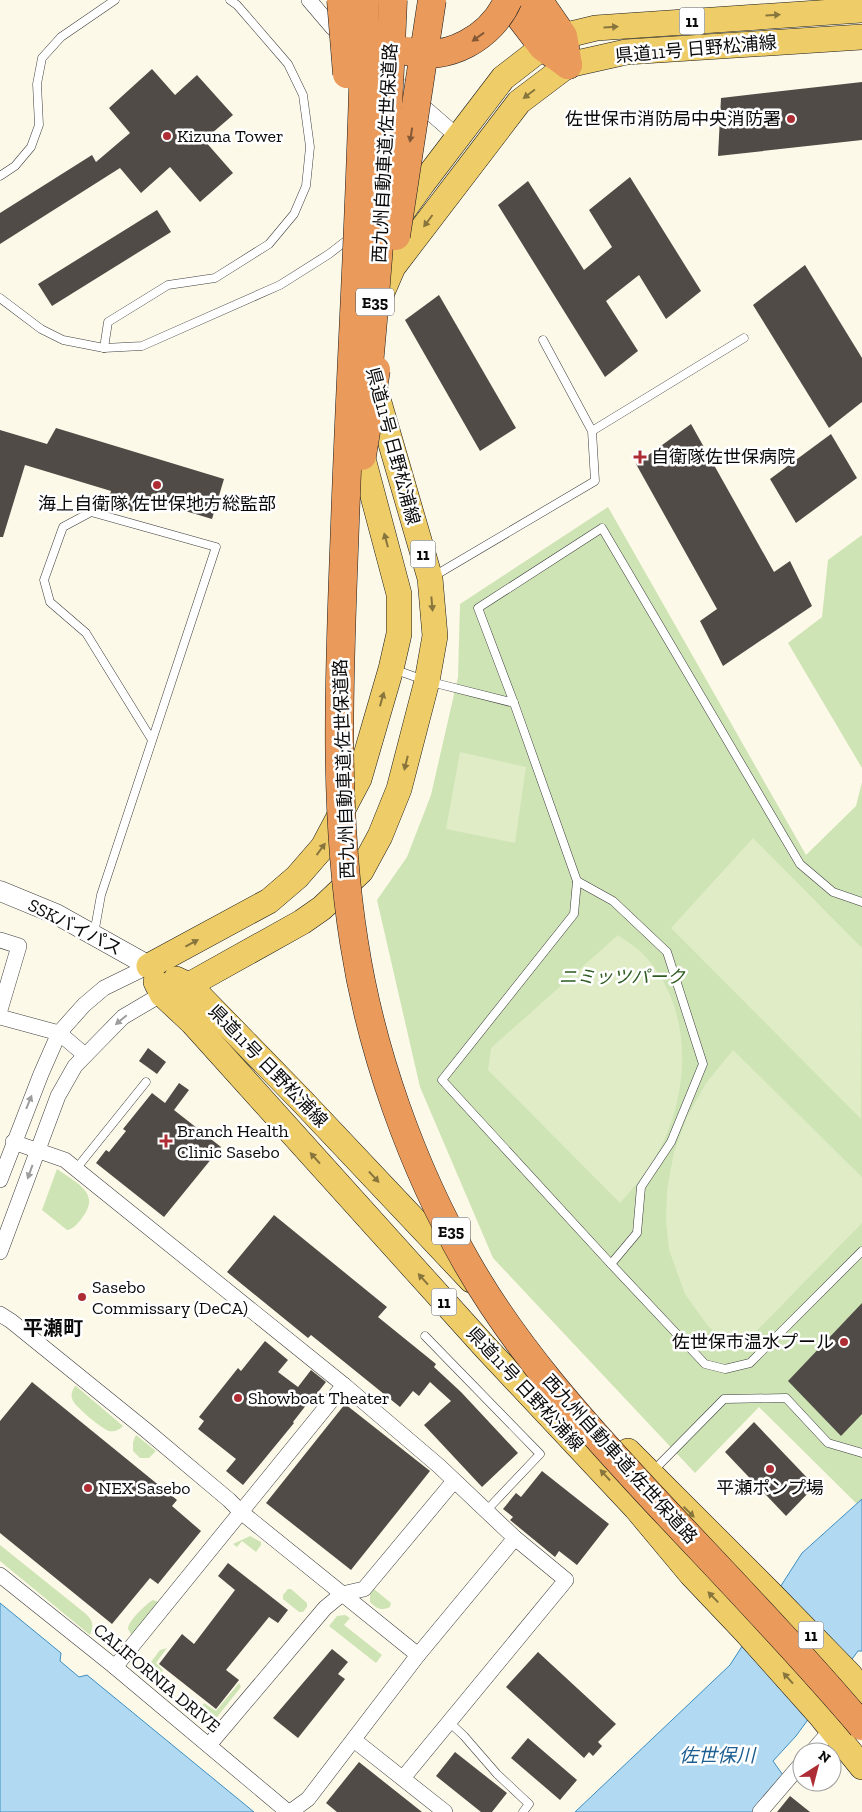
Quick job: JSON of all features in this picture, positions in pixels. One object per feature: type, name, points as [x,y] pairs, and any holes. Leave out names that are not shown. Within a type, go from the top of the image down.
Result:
[{"type":"highway","points":[[333,0],[366,32],[394,48],[417,54],[440,53],[468,44],[488,29],[507,0],[553,42]]},
{"type":"highway","points":[[341,0],[348,86],[351,365]]},
{"type":"highway","name":"西九州自動車道;佐世保道路","points":[[365,0],[339,728],[344,859],[354,942],[369,1016],[391,1092],[432,1196],[468,1265],[508,1325],[552,1384],[600,1442],[812,1669],[862,1726]]},
{"type":"highway","name":"西九州自動車道;佐世保道路","points":[[342,603],[361,462],[377,282],[389,108],[393,0]]},
{"type":"highway","points":[[361,462],[432,0]]},
{"type":"highway","points":[[538,0],[553,42],[568,65]]},
{"type":"main road","name":"県道11号 日野松浦線","points":[[149,966],[269,901],[297,878],[324,847],[359,779],[391,669],[399,634],[399,594],[388,546],[341,376],[340,354],[354,301],[373,254],[422,183],[503,78],[553,42],[596,28],[820,4],[862,10]]},
{"type":"main road","points":[[820,4],[823,40]]},
{"type":"main road","name":"県道11号 日野松浦線","points":[[162,994],[189,985],[302,922],[322,908],[361,871],[380,836],[399,789],[427,681],[435,636],[430,578],[370,369],[368,349],[376,307],[393,267],[519,102],[568,65],[626,52],[862,37]]},
{"type":"main road","name":"県道11号 日野松浦線","points":[[149,966],[189,985],[440,1247],[650,1474],[772,1595],[858,1686]]},
{"type":"main road","name":"県道11号 日野松浦線","points":[[149,966],[162,994],[192,1022],[478,1340],[636,1508],[691,1574],[746,1632],[826,1722],[862,1767]]},
{"type":"street","points":[[309,0],[332,27],[458,137]]},
{"type":"street","name":"SSKバイパス","points":[[0,891],[56,914],[149,966]]},
{"type":"street","points":[[0,940],[19,946],[0,1010]]},
{"type":"street","points":[[0,1180],[13,1142],[59,1033],[84,1005],[104,988],[149,966]]},
{"type":"street","points":[[0,1252],[58,1096],[75,1066],[123,1018],[162,994]]},
{"type":"street","points":[[0,1017],[59,1033],[84,1055]]},
{"type":"street","points":[[13,1142],[65,1160],[344,1385],[454,1481],[514,1538],[566,1580],[403,1778]]},
{"type":"street","points":[[0,1314],[147,1431],[241,1512],[418,1655]]},
{"type":"street","points":[[115,1667],[344,1385]]},
{"type":"street","points":[[209,1745],[325,1608],[342,1594],[364,1589],[454,1481]]},
{"type":"street","points":[[289,1812],[308,1799],[418,1655],[514,1538]]},
{"type":"street","name":"CALIFORNIA DRIVE","points":[[0,1575],[115,1667],[289,1812]]},
{"type":"street","points":[[817,1742],[826,1722],[858,1686]]},
{"type":"street","points":[[354,1740],[444,1812]]},
{"type":"street","points":[[760,1812],[792,1775]]},
{"type":"lane","points":[[0,176],[15,166],[31,147],[34,140],[39,125],[37,84],[42,58],[60,37],[115,0]]},
{"type":"lane","points":[[104,348],[108,322],[168,285],[215,278],[269,244],[294,214],[306,186],[310,147],[303,95],[288,64],[237,5],[230,0]]},
{"type":"lane","points":[[376,219],[422,183]]},
{"type":"lane","points":[[0,298],[41,329],[63,340],[104,348],[142,346],[280,285],[329,254],[368,224]]},
{"type":"lane","points":[[592,431],[744,338]]},
{"type":"lane","points":[[430,578],[595,481],[592,431],[543,340]]},
{"type":"lane","points":[[94,934],[101,895],[216,547],[91,512],[63,527],[44,580],[48,595],[50,602],[86,632],[152,740]]},
{"type":"lane","points":[[862,902],[833,892],[800,864],[602,528],[478,608],[577,881],[574,914],[442,1080],[705,1364],[725,1369],[750,1363],[862,1251]]},
{"type":"lane","points":[[391,669],[427,681],[514,703]]},
{"type":"lane","points":[[577,881],[613,901],[667,952],[702,1064],[671,1142],[642,1187],[637,1233],[611,1264]]},
{"type":"lane","points":[[76,1169],[146,1082]]},
{"type":"lane","points":[[425,1336],[540,1454],[486,1511]]},
{"type":"lane","points":[[650,1474],[724,1399],[786,1398],[828,1443],[862,1453]]},
{"type":"lane","points":[[449,1722],[464,1736],[497,1774],[529,1804],[523,1812]]},
{"type":"green space","name":"ニミッツパーク","points":[[608,507],[806,855],[856,806],[862,782],[862,1499],[858,1505],[759,1407],[695,1473],[493,1258],[420,1087],[377,900],[407,857],[431,795],[458,677],[460,604]]},
{"type":"green space","points":[[862,535],[862,768],[788,643],[822,617],[828,560]]},
{"type":"green space","points":[[460,752],[526,767],[515,843],[446,829]]},
{"type":"green space","points":[[753,838],[862,948],[861,1119],[671,928]]},
{"type":"green space","points":[[618,935],[640,951],[658,973],[671,998],[679,1025],[682,1053],[681,1081],[675,1109],[666,1136],[649,1167],[620,1203],[488,1070],[491,1048]]},
{"type":"green space","points":[[733,1050],[862,1177],[862,1223],[737,1351],[708,1326],[685,1294],[669,1250],[666,1220],[667,1190],[674,1152],[687,1117],[706,1083]]},
{"type":"green space","points":[[57,1169],[79,1184],[88,1195],[89,1202],[82,1218],[74,1227],[67,1230],[42,1210]]},
{"type":"green space","points":[[75,1386],[123,1426],[120,1429],[109,1431],[90,1418],[73,1401],[72,1393]]},
{"type":"green space","points":[[136,1435],[156,1451],[149,1458],[140,1458],[133,1451],[133,1442]]},
{"type":"green space","points":[[250,1536],[261,1542],[256,1552],[242,1541],[237,1547],[233,1544]]},
{"type":"green space","points":[[0,1545],[86,1614],[92,1623],[90,1635],[0,1561]]},
{"type":"green space","points":[[288,1589],[291,1589],[307,1603],[307,1607],[303,1612],[299,1612],[283,1599],[283,1595]]},
{"type":"green space","points":[[374,1589],[391,1603],[390,1607],[379,1609],[370,1602],[370,1591]]},
{"type":"green space","points":[[153,1600],[159,1602],[132,1636],[128,1629],[131,1622],[142,1608]]},
{"type":"green space","points":[[345,1615],[350,1618],[344,1625],[382,1655],[376,1663],[329,1626],[337,1616]]},
{"type":"green space","points":[[167,1648],[156,1663],[163,1670],[157,1677],[149,1671],[148,1666],[160,1650]]},
{"type":"green space","points":[[239,1683],[241,1687],[217,1717],[207,1718],[199,1711],[204,1703],[216,1711]]},
{"type":"water","name":"佐世保川","points":[[862,1499],[862,1651],[858,1651],[796,1736],[773,1761],[785,1778],[754,1812],[575,1812],[730,1665],[802,1553]]},
{"type":"water","points":[[0,1603],[61,1653],[60,1661],[79,1677],[87,1675],[254,1812],[0,1812]]},
{"type":"building","name":"Kizuna Tower","points":[[152,69],[175,95],[197,75],[233,115],[204,140],[233,173],[200,202],[170,167],[141,193],[120,168],[0,244],[0,213],[92,155],[96,162],[130,133],[109,108]]},
{"type":"building","name":"佐世保市消防局中央消防署","points":[[862,82],[862,140],[718,156],[721,98]]},
{"type":"building","points":[[630,177],[701,291],[666,319],[639,275],[606,301],[638,351],[605,377],[498,205],[528,181],[584,270],[612,247],[589,210]]},
{"type":"building","points":[[157,210],[171,232],[52,306],[38,284]]},
{"type":"building","points":[[805,265],[862,358],[862,402],[829,428],[753,305]]},
{"type":"building","points":[[439,295],[516,428],[480,451],[405,320]]},
{"type":"building","points":[[691,424],[774,572],[790,561],[812,606],[723,666],[700,621],[717,609],[636,464]]},
{"type":"building","name":"海上自衛隊 佐世保地方総監部","points":[[56,428],[224,479],[212,519],[142,498],[137,513],[107,504],[111,491],[25,465],[3,537],[0,537],[0,430],[47,444]]},
{"type":"building","points":[[831,434],[857,478],[796,523],[770,479]]},
{"type":"building","points":[[148,1048],[166,1062],[157,1074],[139,1061]]},
{"type":"building","points":[[179,1083],[189,1090],[174,1110],[221,1147],[164,1217],[96,1163],[106,1150],[109,1152],[126,1131],[123,1129],[152,1093],[165,1103]]},
{"type":"building","points":[[274,1215],[387,1307],[378,1317],[436,1364],[434,1367],[461,1392],[518,1453],[482,1487],[424,1425],[451,1401],[430,1382],[419,1396],[413,1391],[400,1407],[311,1335],[308,1338],[227,1272]]},
{"type":"building","name":"佐世保市温水プール","points":[[862,1303],[862,1414],[841,1436],[788,1381]]},
{"type":"building","points":[[265,1341],[288,1360],[278,1372],[298,1387],[311,1370],[326,1382],[243,1485],[226,1471],[236,1459],[198,1429],[204,1421],[199,1417],[238,1368],[241,1371]]},
{"type":"building","points":[[32,1382],[177,1500],[172,1506],[201,1531],[158,1584],[150,1578],[112,1624],[0,1533],[0,1421]]},
{"type":"building","points":[[345,1404],[430,1471],[351,1570],[266,1503]]},
{"type":"building","name":"平瀬ポンプ場","points":[[754,1422],[815,1486],[786,1516],[725,1452]]},
{"type":"building","points":[[542,1471],[609,1524],[577,1565],[559,1551],[555,1557],[510,1520],[513,1517],[503,1509],[516,1493],[521,1497]]},
{"type":"building","points":[[228,1563],[288,1610],[278,1623],[269,1617],[226,1670],[239,1680],[216,1709],[159,1664],[182,1634],[194,1644],[235,1590],[218,1576]]},
{"type":"building","points":[[332,1649],[348,1662],[338,1674],[345,1679],[298,1738],[273,1718]]},
{"type":"building","points":[[538,1652],[616,1724],[598,1742],[602,1746],[593,1756],[589,1752],[584,1758],[506,1687]]},
{"type":"building","points":[[528,1738],[577,1780],[560,1800],[511,1758]]},
{"type":"building","points":[[455,1752],[507,1793],[492,1812],[481,1812],[436,1776]]},
{"type":"building","points":[[359,1762],[422,1812],[337,1812],[326,1803]]},
{"type":"building","points":[[790,1796],[810,1812],[777,1812]]},
{"type":"place","name":"佐世保市消防局中央消防署","points":[[791,119]]},
{"type":"place","name":"Kizuna Tower","points":[[167,136]]},
{"type":"place","name":"自衛隊佐世保病院","points":[[640,457]]},
{"type":"place","name":"海上自衛隊 佐世保地方総監部","points":[[157,485]]},
{"type":"place","name":"Branch Health Clinic Sasebo","points":[[166,1141]]},
{"type":"place","name":"Sasebo Commissary (DeCA)","points":[[82,1297]]},
{"type":"place","name":"佐世保市温水プール","points":[[844,1342]]},
{"type":"place","name":"Showboat Theater","points":[[238,1398]]},
{"type":"place","name":"平瀬ポンプ場","points":[[770,1469]]},
{"type":"place","name":"NEX Sasebo","points":[[88,1488]]},
{"type":"district","name":"平瀬町","points":[[53,1328]]}]
